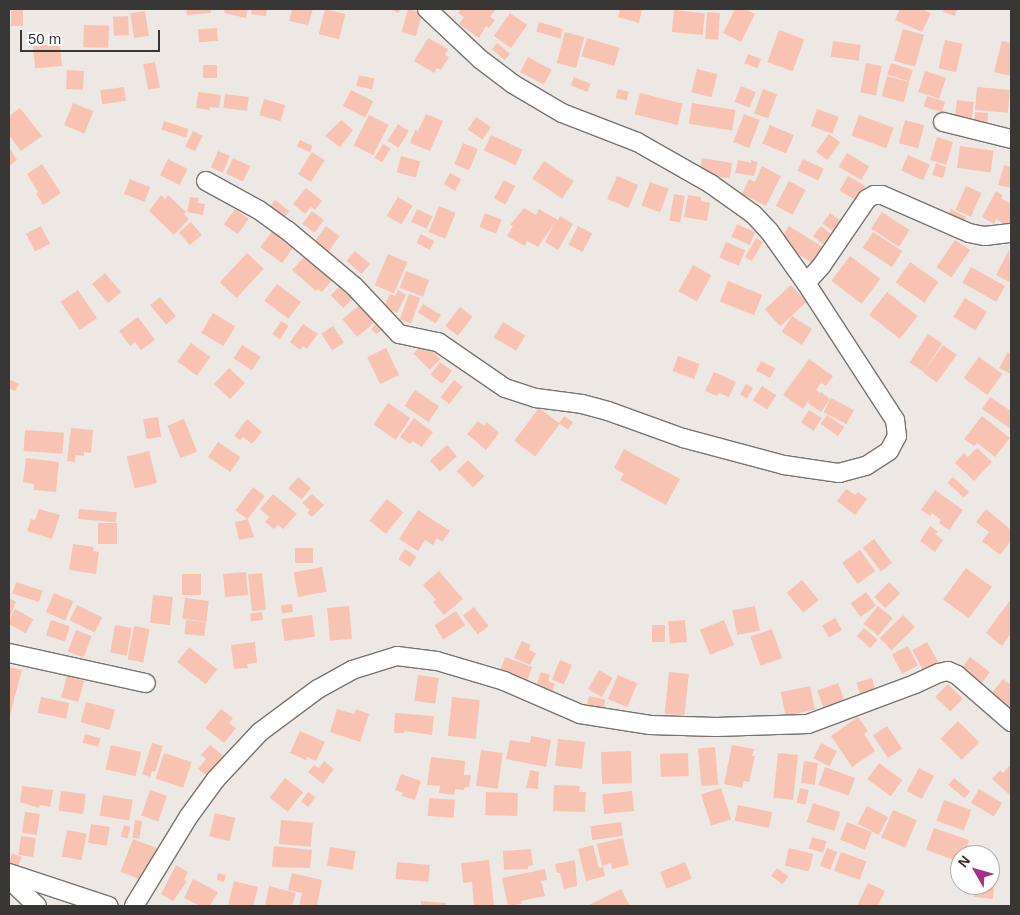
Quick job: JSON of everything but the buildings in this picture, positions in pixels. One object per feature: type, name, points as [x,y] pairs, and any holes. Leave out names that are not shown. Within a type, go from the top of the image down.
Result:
[{"type":"street","points":[[206,181],[259,210],[326,260],[399,334],[438,342],[505,388],[536,398],[582,404],[608,411],[683,438],[784,465],[839,474],[866,466],[889,451],[897,436],[895,420],[806,283],[769,231],[753,214],[694,174],[637,142],[562,113],[513,84],[480,59],[427,9]]},
{"type":"street","points":[[943,122],[1011,139]]},
{"type":"street","points":[[806,283],[822,265],[868,199],[874,195],[882,195],[969,233],[985,236],[1011,233]]},
{"type":"street","points":[[9,653],[146,683]]},
{"type":"street","points":[[134,906],[189,816],[216,779],[260,732],[318,689],[352,670],[397,656],[437,661],[504,681],[580,714],[650,725],[716,727],[808,724],[948,671],[956,675],[1011,722]]},
{"type":"street","points":[[9,874],[109,906]]},
{"type":"street","points":[[9,879],[37,906]]}]
